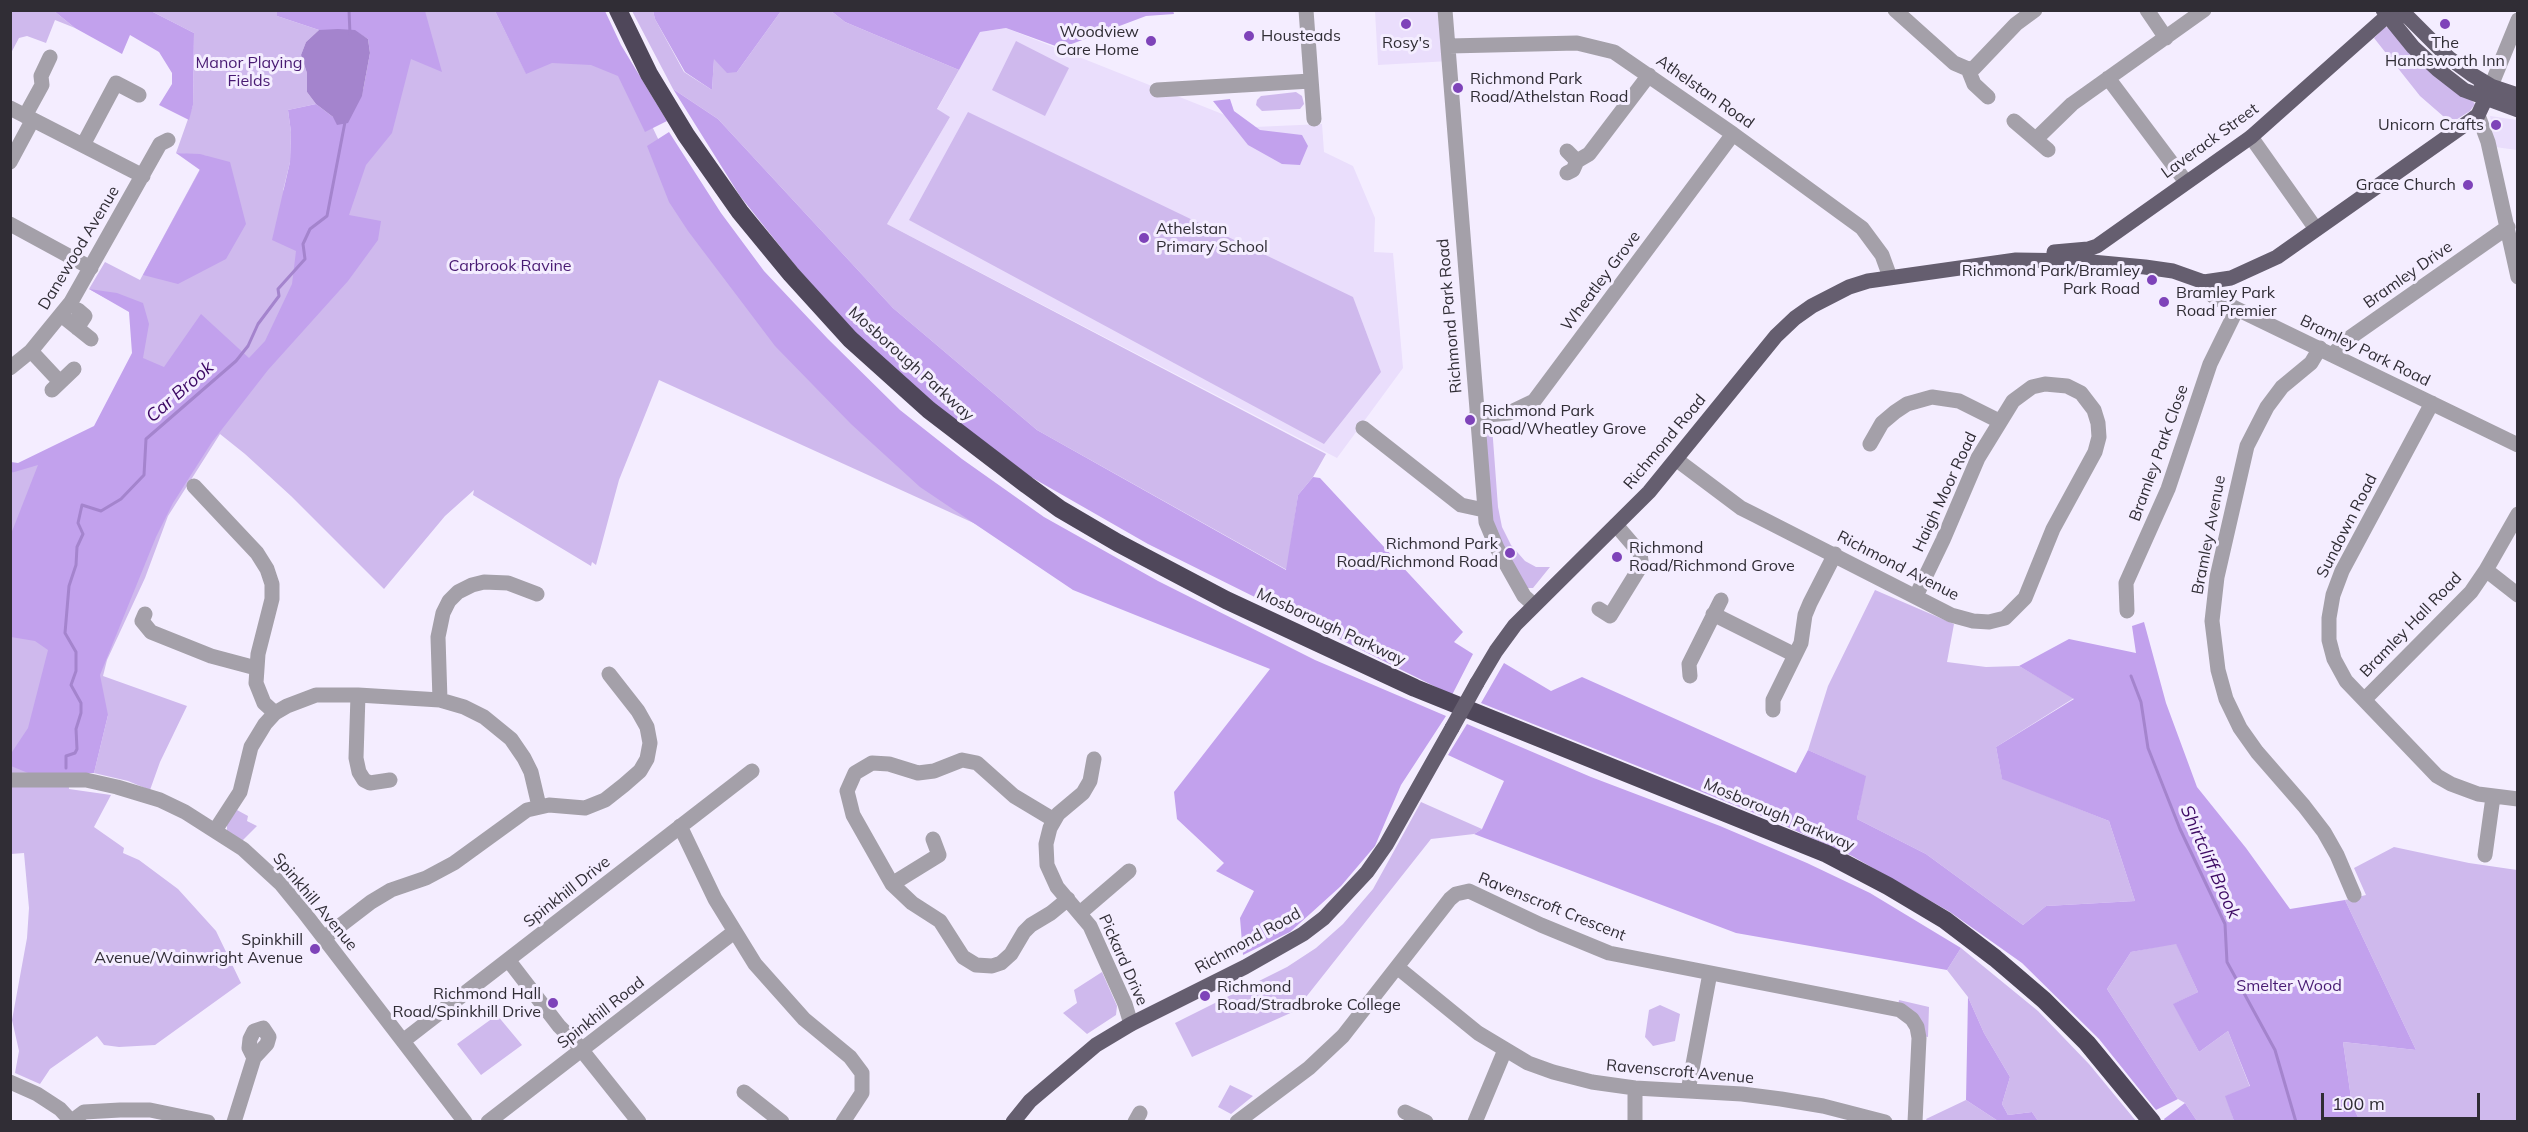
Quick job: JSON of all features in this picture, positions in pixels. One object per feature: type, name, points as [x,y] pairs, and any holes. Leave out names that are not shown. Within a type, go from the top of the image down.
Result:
[{"type":"highway","name":"Mosborough Parkway","points":[[618,10],[649,74],[686,135],[740,212],[790,274],[849,339],[928,410],[1044,497],[1118,543],[1226,600],[1415,688],[1827,854],[1888,886],[1953,927],[1995,958],[2044,1000],[2087,1043],[2152,1122]]},
{"type":"main road","points":[[2394,13],[2437,69],[2464,90],[2485,88],[2517,96]]},
{"type":"main road","name":"Laverack Street","points":[[2016,260],[2097,246],[2251,137],[2394,13]]},
{"type":"main road","points":[[2485,88],[2517,110]]},
{"type":"main road","name":"Richmond Road","points":[[1013,1122],[1030,1101],[1074,1061],[1096,1045],[1131,1024],[1245,967],[1303,934],[1324,918],[1360,880],[1386,845],[1477,683],[1503,642],[1534,605],[1616,525],[1677,460],[1753,363],[1795,318],[1812,306],[1849,287],[1890,277],[2016,260],[2081,261],[2145,267],[2173,271],[2204,282],[2231,278],[2277,257],[2478,115],[2485,88]]},
{"type":"main road","points":[[2108,237],[2109,251],[2114,256],[2145,267]]},
{"type":"street","points":[[1306,10],[1314,119]]},
{"type":"street","name":"Richmond Park Road","points":[[1445,10],[1484,510],[1489,532],[1497,548],[1524,596],[1534,605]]},
{"type":"street","points":[[1895,10],[1954,63],[1968,69],[1974,68],[2016,24],[2035,10]]},
{"type":"street","points":[[2146,10],[2166,38]]},
{"type":"street","points":[[2036,139],[2064,111],[2204,10]]},
{"type":"street","points":[[2485,88],[2517,20]]},
{"type":"street","name":"Athelstan Road","points":[[1449,46],[1590,45],[1614,52],[1733,134],[1862,228],[1874,241],[1890,277]]},
{"type":"street","points":[[10,162],[42,85],[41,76],[50,57]]},
{"type":"street","points":[[1968,69],[1974,84],[1988,97]]},
{"type":"street","points":[[1570,162],[1589,154],[1649,75]]},
{"type":"street","points":[[2108,78],[2186,182]]},
{"type":"street","points":[[1157,90],[1311,81]]},
{"type":"street","points":[[83,145],[116,83],[139,94]]},
{"type":"street","points":[[10,108],[143,176]]},
{"type":"street","points":[[2478,115],[2488,142],[2517,277]]},
{"type":"street","points":[[2014,121],[2048,150]]},
{"type":"street","name":"Wheatley Grove","points":[[1476,416],[1509,412],[1534,401],[1733,134]]},
{"type":"street","points":[[2251,137],[2316,230]]},
{"type":"street","name":"Danewood Avenue","points":[[10,368],[31,351],[61,315],[91,268],[160,144],[168,140]]},
{"type":"street","points":[[10,224],[91,268]]},
{"type":"street","name":"Bramley Drive","points":[[2326,352],[2508,227]]},
{"type":"street","name":"Bramley Park Road","points":[[2204,282],[2206,289],[2213,296],[2237,309],[2517,445]]},
{"type":"street","name":"Bramley Park Close","points":[[2127,611],[2126,583],[2168,489],[2210,364],[2237,309]]},
{"type":"street","points":[[77,328],[85,316],[78,310]]},
{"type":"street","points":[[61,315],[91,339]]},
{"type":"street","points":[[31,351],[56,386],[74,369]]},
{"type":"street","name":"Bramley Avenue","points":[[2326,352],[2283,387],[2267,407],[2247,446],[2217,577],[2212,621],[2217,670],[2226,699],[2240,728],[2324,832],[2337,855],[2354,895]]},
{"type":"street","name":"Haigh Moor Road","points":[[1916,596],[1978,458],[2013,401],[2032,387],[2053,384],[2073,389]]},
{"type":"street","name":"Richmond Avenue","points":[[1677,460],[1741,508],[1951,615],[1972,621],[1989,622],[2005,618],[2025,598],[2053,529],[2097,445],[2099,429],[2094,410],[2086,398],[2073,389]]},
{"type":"street","points":[[1870,433],[1907,404],[1932,397],[1959,401],[2000,421]]},
{"type":"street","name":"Sundown Road","points":[[2432,403],[2351,552],[2333,595],[2329,618],[2329,640],[2334,659],[2346,681],[2437,776],[2465,790],[2493,797],[2517,799]]},
{"type":"street","points":[[1363,428],[1461,505],[1484,510]]},
{"type":"street","points":[[194,486],[200,502],[262,559],[272,584],[272,599],[256,668],[259,693],[264,703],[275,713]]},
{"type":"street","name":"Bramley Hall Road","points":[[2365,699],[2453,611],[2486,570],[2517,514]]},
{"type":"street","points":[[1599,609],[1610,616],[1639,569],[1641,561],[1640,553],[1634,544],[1616,525]]},
{"type":"street","points":[[1773,710],[1773,700],[1804,634],[1805,615],[1835,554]]},
{"type":"street","points":[[2486,570],[2517,595]]},
{"type":"street","points":[[440,700],[438,637],[443,613],[454,597],[472,585],[497,582],[508,583],[537,594]]},
{"type":"street","points":[[1690,675],[1689,663],[1721,600]]},
{"type":"street","points":[[145,614],[142,621],[151,632],[211,656],[256,668]]},
{"type":"street","points":[[1713,614],[1795,655]]},
{"type":"street","points":[[324,938],[371,902],[391,890],[441,872],[514,817],[539,806],[585,808],[605,800],[640,771],[647,759],[650,743],[647,727],[638,711],[609,674]]},
{"type":"street","points":[[216,830],[240,792],[251,747],[257,734],[275,713],[301,699],[316,695],[440,700],[464,707],[484,717],[511,739],[531,772],[539,806]]},
{"type":"street","points":[[358,695],[356,758],[359,772],[364,780],[370,783],[390,780]]},
{"type":"street","points":[[1068,899],[1024,932],[1000,964],[983,966],[963,957],[940,921],[912,903],[892,884],[853,815],[847,798],[855,773],[872,763],[889,764],[918,773],[934,771],[954,761],[962,760],[977,763],[1014,796],[1054,820],[1083,794],[1090,781],[1094,759]]},
{"type":"street","name":"Spinkhill Drive","points":[[403,1041],[752,771]]},
{"type":"street","name":"Spinkhill Avenue","points":[[10,780],[86,780],[160,800],[216,830],[257,860],[281,884],[324,938],[465,1122]]},
{"type":"street","points":[[2485,855],[2493,797]]},
{"type":"street","name":"Pickard Drive","points":[[1054,820],[1046,844],[1046,864],[1051,878],[1080,913],[1098,942],[1131,1024]]},
{"type":"street","points":[[680,826],[715,899],[755,964],[804,1019],[850,1057],[862,1073],[862,1093],[843,1122]]},
{"type":"street","points":[[892,884],[939,855],[933,839]]},
{"type":"street","name":"Pickard Drive","points":[[1080,913],[1130,871]]},
{"type":"street","name":"Ravenscroft Crescent","points":[[1239,1121],[1309,1068],[1338,1041],[1450,899],[1456,894],[1470,891],[1541,925],[1609,953],[1900,1010],[1907,1014],[1917,1027],[1919,1038],[1915,1122]]},
{"type":"street","name":"Spinkhill Road","points":[[488,1122],[734,932]]},
{"type":"street","points":[[509,961],[559,1026],[582,1050],[639,1122]]},
{"type":"street","name":"Ravenscroft Avenue","points":[[1397,967],[1469,1027],[1528,1063],[1566,1076],[1635,1088],[1771,1098],[1885,1122]]},
{"type":"street","points":[[1688,1091],[1710,973]]},
{"type":"street","points":[[1475,1122],[1505,1050]]},
{"type":"street","points":[[234,1122],[254,1058]]},
{"type":"street","points":[[10,1082],[37,1094],[60,1109],[72,1121],[84,1112],[150,1110],[208,1122]]},
{"type":"street","points":[[1635,1088],[1635,1122]]},
{"type":"street","points":[[744,1092],[782,1122]]},
{"type":"street","points":[[1405,1112],[1426,1122]]},
{"type":"shaded area","points":[[1375,11],[1445,11],[1450,61],[1378,65]]},
{"type":"shaded area","name":"Athelstan Primary School","points":[[1006,28],[1255,127],[1322,124],[1324,152],[1353,166],[1375,218],[1374,252],[1393,253],[1403,368],[1337,458],[887,224],[950,117],[937,110],[980,32]]},
{"type":"shaded area","points":[[319,30],[355,30],[368,39],[370,53],[362,96],[348,123],[337,125],[333,117],[316,104],[307,92],[307,73],[301,55],[306,42]]},
{"type":"shaded area","points":[[2490,116],[2517,120],[2517,150],[2495,147]]},
{"type":"green space","points":[[653,10],[781,11],[737,72],[727,73],[714,59],[712,90],[685,72],[655,19]]},
{"type":"green space","points":[[1173,10],[1174,14],[1146,16],[1061,48],[1006,28],[980,32],[959,70],[845,22],[831,11]]},
{"type":"green space","points":[[11,11],[54,11],[75,28],[55,20],[46,43],[27,36],[19,38],[11,53]]},
{"type":"green space","points":[[54,11],[151,11],[194,33],[193,105],[189,120],[159,105],[172,84],[172,73],[159,52],[130,35],[122,54],[75,28]]},
{"type":"green space","name":"Carbrook Ravine","points":[[151,11],[277,11],[277,16],[319,30],[306,42],[301,55],[307,73],[307,92],[316,104],[288,110],[291,132],[290,162],[283,191],[425,11],[495,11],[526,73],[556,60],[621,61],[671,166],[731,258],[1044,555],[659,380],[619,480],[596,565],[592,562],[591,566],[473,495],[474,490],[445,516],[384,589],[291,496],[220,434],[168,516],[145,578],[107,660],[103,676],[187,706],[160,762],[150,790],[128,781],[94,773],[108,715],[35,773],[68,771],[69,789],[111,795],[94,827],[124,848],[123,853],[139,860],[178,889],[216,931],[241,983],[155,1045],[119,1047],[104,1045],[97,1036],[50,1069],[40,1084],[15,1073],[19,1051],[12,1020],[27,938],[29,908],[24,853],[11,854],[11,473],[95,427],[133,353],[131,312],[89,289],[105,262],[140,280],[207,156],[176,153],[193,105],[194,33]]},
{"type":"green space","points":[[277,11],[425,11],[442,72],[411,59],[392,133],[366,165],[349,215],[381,221],[378,240],[348,281],[268,370],[212,442],[173,503],[156,537],[100,675],[108,715],[94,773],[28,773],[11,766],[10,755],[28,728],[48,650],[35,641],[11,637],[11,534],[38,465],[11,473],[11,462],[18,463],[94,426],[132,353],[129,312],[89,289],[117,293],[143,303],[149,324],[143,358],[164,367],[201,314],[249,358],[265,341],[292,284],[296,251],[272,240],[290,162],[291,132],[288,110],[316,104],[333,117],[362,96],[370,53],[368,39],[355,31],[319,30],[277,16]]},
{"type":"green space","points":[[495,11],[605,11],[621,45],[667,121],[645,132],[618,76],[591,65],[552,63],[526,74]]},
{"type":"green space","points":[[632,11],[653,11],[655,19],[684,72],[712,90],[714,58],[737,72],[781,11],[831,11],[845,22],[959,70],[937,109],[950,117],[887,224],[1326,454],[1313,477],[1298,495],[1287,570],[1037,430],[893,308],[718,119],[673,89]]},
{"type":"green space","points":[[2385,27],[2391,28],[2470,98],[2475,104],[2470,111],[2451,123],[2420,96],[2374,38]]},
{"type":"green space","points":[[1016,41],[1069,68],[1045,116],[992,90]]},
{"type":"green space","points":[[673,89],[718,119],[893,308],[1037,430],[1286,570],[1298,495],[1313,477],[1320,478],[1463,632],[1454,642],[1473,654],[1452,695],[1148,544],[1031,477],[942,410],[859,337],[799,270],[740,196]]},
{"type":"green space","points":[[1296,92],[1302,96],[1304,104],[1300,109],[1262,111],[1256,105],[1261,96]]},
{"type":"green space","points":[[1230,99],[1234,111],[1260,130],[1302,135],[1308,146],[1300,165],[1282,164],[1248,145],[1213,101]]},
{"type":"green space","points":[[968,112],[1353,297],[1381,372],[1324,444],[909,220]]},
{"type":"green space","points":[[669,132],[721,213],[764,271],[828,339],[900,410],[962,459],[1044,517],[1158,581],[1315,660],[1446,716],[1401,785],[1375,846],[1341,886],[1290,932],[1243,955],[1240,918],[1254,891],[1216,871],[1224,863],[1177,819],[1174,792],[1270,669],[1073,590],[920,487],[851,424],[775,346],[688,231],[669,202],[647,146]]},
{"type":"green space","points":[[176,153],[200,154],[230,162],[246,224],[226,259],[178,284],[143,275],[200,170]]},
{"type":"green space","points":[[1492,426],[1498,507],[1502,527],[1511,545],[1525,561],[1536,567],[1550,567],[1533,588],[1526,588],[1493,531],[1485,430]]},
{"type":"green space","points":[[1875,590],[1954,624],[1947,662],[1986,667],[2019,666],[2074,698],[1996,747],[2002,778],[2109,821],[2135,901],[2046,906],[2023,925],[1926,854],[1857,819],[1865,776],[1808,750],[1828,686]]},
{"type":"green space","name":"Smelter Wood","points":[[2144,622],[2166,703],[2197,787],[2246,848],[2290,909],[2345,900],[2416,1050],[2343,1042],[2352,1105],[2360,1121],[2234,1121],[2225,1096],[2250,1086],[2228,1031],[2199,1052],[2173,1004],[2198,992],[2176,944],[2131,952],[2107,989],[2178,1099],[2156,1110],[2099,1039],[2022,963],[1950,912],[1852,856],[1774,821],[1481,703],[1504,663],[1551,691],[1582,677],[1796,773],[1808,750],[1866,776],[1857,819],[1926,854],[2023,925],[2046,906],[2135,901],[2109,821],[2002,779],[1996,747],[2074,699],[2019,666],[2069,639],[2136,653],[2132,626]]},
{"type":"green space","points":[[1467,724],[1591,777],[1720,826],[1807,863],[1870,893],[1961,948],[1947,970],[1736,933],[1474,834],[1482,829],[1504,781],[1448,755]]},
{"type":"green space","points":[[1421,802],[1482,829],[1474,834],[1431,839],[1295,1011],[1192,1057],[1175,1023],[1287,967],[1316,948],[1343,924],[1373,889]]},
{"type":"green space","points":[[237,810],[248,816],[247,821],[257,826],[240,843],[227,831],[227,822]]},
{"type":"green space","points":[[2394,847],[2469,863],[2517,870],[2517,1121],[2360,1121],[2352,1105],[2343,1042],[2416,1050],[2345,900],[2366,895],[2354,868]]},
{"type":"green space","points":[[2176,943],[2198,992],[2174,1004],[2199,1052],[2228,1031],[2250,1087],[2226,1096],[2234,1121],[2197,1121],[2185,1103],[2178,1099],[2107,989],[2131,952]]},
{"type":"green space","points":[[1961,948],[2038,1011],[2089,1064],[2136,1121],[2038,1121],[2032,1112],[2008,1115],[2002,1104],[2010,1077],[1984,1033],[1968,997],[1947,970]]},
{"type":"green space","points":[[1102,972],[1117,1006],[1116,1015],[1087,1034],[1063,1013],[1077,1003],[1074,990]]},
{"type":"green space","points":[[1968,997],[1984,1033],[2010,1077],[2002,1104],[2008,1115],[2032,1112],[2038,1121],[1998,1121],[1966,1100]]},
{"type":"green space","points":[[1899,1000],[1929,1007],[1928,1037],[1923,1036],[1898,1005]]},
{"type":"green space","points":[[1660,1005],[1680,1014],[1675,1041],[1653,1046],[1645,1037],[1649,1010]]},
{"type":"green space","points":[[497,1015],[522,1045],[481,1075],[457,1044]]},
{"type":"green space","points":[[1230,1085],[1253,1096],[1231,1114],[1218,1107]]},
{"type":"green space","points":[[1966,1100],[1998,1121],[1928,1122],[1926,1119]]},
{"type":"green space","points":[[2185,1103],[2197,1121],[2165,1121],[2164,1119]]},
{"type":"waterway","name":"Car Brook","points":[[349,10],[350,34]]},
{"type":"waterway","name":"Car Brook","points":[[66,768],[66,756],[75,753],[77,749],[76,729],[81,713],[81,703],[71,685],[76,671],[76,652],[65,633],[69,586],[76,565],[77,547],[83,534],[78,523],[82,505],[101,511],[121,499],[144,475],[146,439],[236,361],[248,346],[258,324],[279,296],[278,289],[305,259],[303,244],[310,229],[327,216],[345,122]]},
{"type":"waterway","name":"Shirtcliff Brook","points":[[2131,676],[2141,702],[2148,748],[2180,829],[2225,924],[2227,962],[2275,1050],[2296,1122]]},
{"type":"place","name":"Rosy's","points":[[1406,24]]},
{"type":"place","name":"The Handsworth Inn","points":[[2445,24]]},
{"type":"place","name":"Housteads","points":[[1249,36]]},
{"type":"place","name":"Woodview Care Home","points":[[1151,41]]},
{"type":"place","name":"Richmond Park Road/Athelstan Road","points":[[1458,88]]},
{"type":"place","name":"Unicorn Crafts","points":[[2496,125]]},
{"type":"place","name":"Grace Church","points":[[2468,185]]},
{"type":"place","name":"Athelstan Primary School","points":[[1144,238]]},
{"type":"place","name":"Richmond Park/Bramley Park Road","points":[[2152,280]]},
{"type":"place","name":"Bramley Park Road Premier","points":[[2164,302]]},
{"type":"place","name":"Richmond Park Road/Wheatley Grove","points":[[1470,420]]},
{"type":"place","name":"Richmond Park Road/Richmond Road","points":[[1510,553]]},
{"type":"place","name":"Richmond Road/Richmond Grove","points":[[1617,557]]},
{"type":"place","name":"Spinkhill Avenue/Wainwright Avenue","points":[[315,949]]},
{"type":"place","name":"Richmond Road/Stradbroke College","points":[[1205,996]]},
{"type":"place","name":"Richmond Hall Road/Spinkhill Drive","points":[[553,1003]]},
{"type":"park label","name":"Manor Playing Fields","points":[[249,72]]}]
